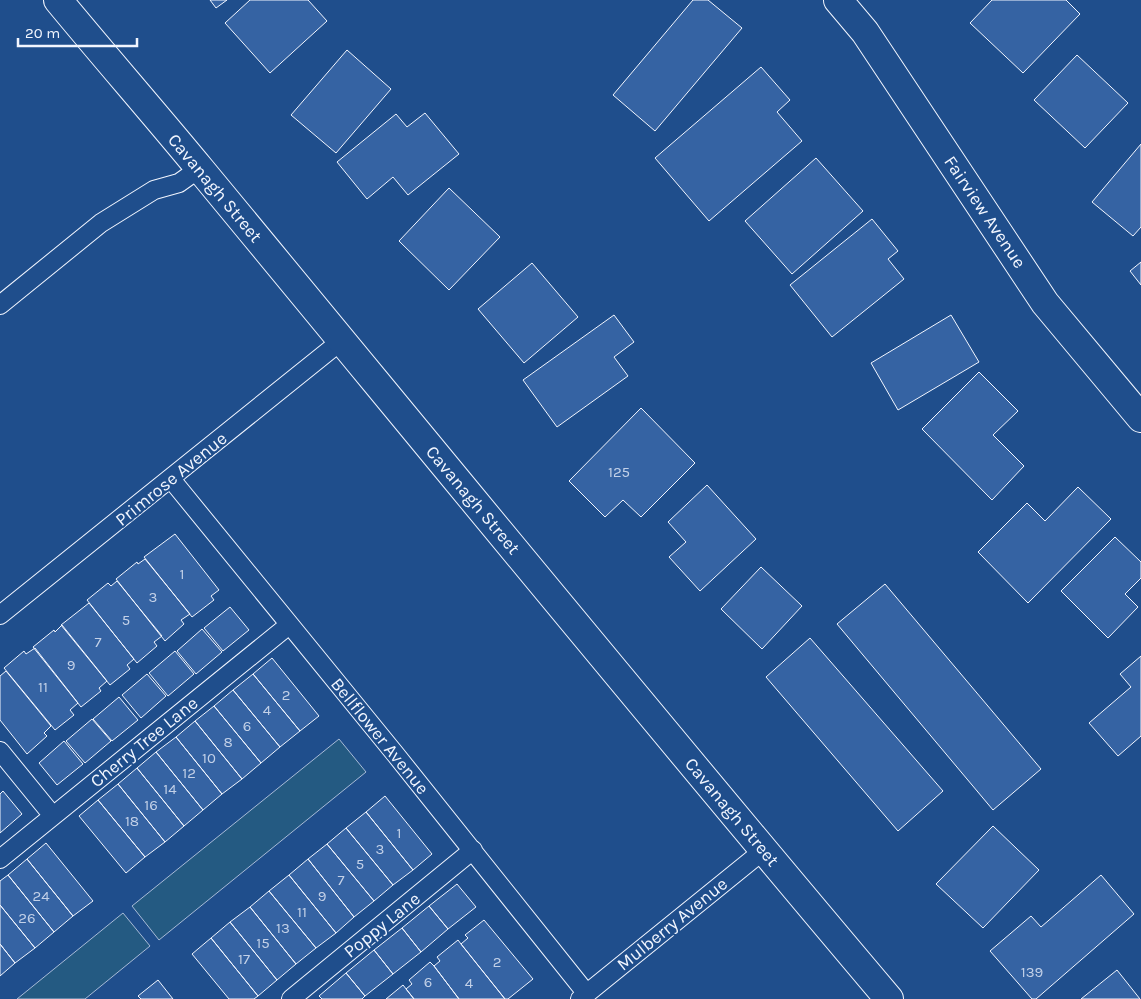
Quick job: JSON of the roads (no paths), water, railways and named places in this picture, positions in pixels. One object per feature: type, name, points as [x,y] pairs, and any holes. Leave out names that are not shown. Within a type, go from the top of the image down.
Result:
[{"type":"street","name":"Cavanagh Street","points":[[58,0],[200,168],[341,341],[889,999]]},
{"type":"street","name":"Fairview Avenue","points":[[838,0],[865,32],[1045,303],[1141,418]]},
{"type":"lane","points":[[0,305],[101,222],[154,190],[178,183],[200,168]]},
{"type":"lane","name":"Primrose Avenue","points":[[0,616],[341,341]]},
{"type":"lane","name":"Bellflower Avenue","points":[[171,480],[473,850],[584,996]]},
{"type":"lane","name":"Cherry Tree Lane","points":[[0,859],[289,625]]},
{"type":"lane","points":[[0,752],[53,816]]},
{"type":"lane","name":"Poppy Lane","points":[[291,999],[473,850]]},
{"type":"lane","name":"Mulberry Avenue","points":[[584,996],[764,850]]}]
